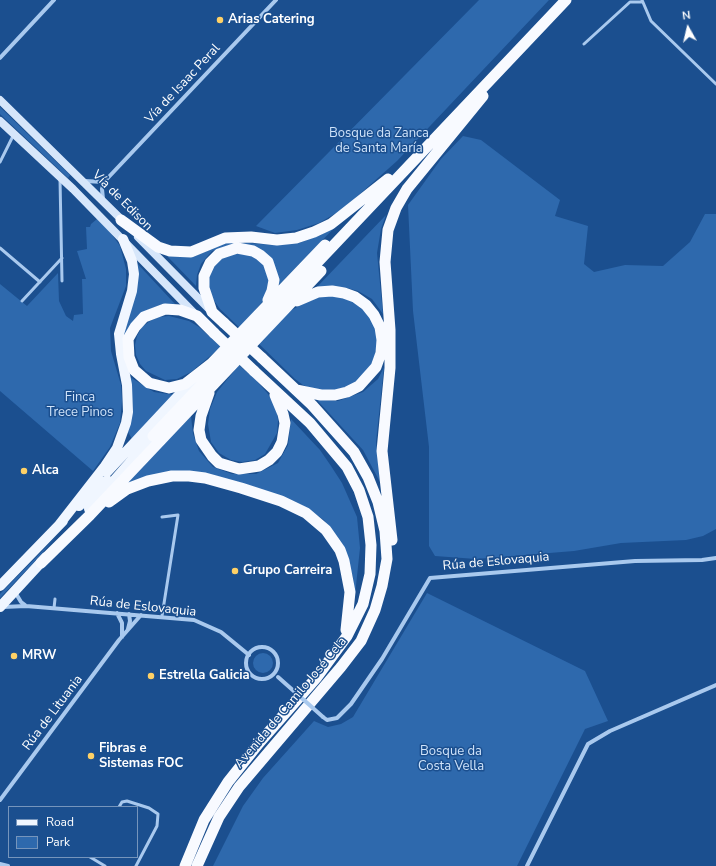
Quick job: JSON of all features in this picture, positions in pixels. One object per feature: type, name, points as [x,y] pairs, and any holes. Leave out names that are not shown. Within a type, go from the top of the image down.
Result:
[{"type":"highway","points":[[153,436],[428,148],[466,104],[566,0]]},
{"type":"highway","points":[[387,559],[393,546],[382,451],[390,368],[390,330],[385,262],[388,230],[407,189],[471,111],[500,70]]},
{"type":"highway","points":[[196,316],[180,310],[165,309],[150,313],[144,317],[131,332],[128,347],[129,357],[134,370],[149,383],[169,388],[185,384],[197,376],[212,363],[388,179],[455,112],[466,104]]},
{"type":"highway","points":[[40,563],[90,515],[289,306],[398,187],[428,148]]},
{"type":"highway","points":[[121,220],[158,247],[170,251],[191,252],[226,238],[251,237],[277,240],[296,238],[332,224],[388,179]]},
{"type":"highway","points":[[212,312],[204,288],[204,276],[210,263],[218,254],[237,248],[253,251],[268,262],[274,280],[272,291],[265,306]]},
{"type":"highway","points":[[289,306],[304,297],[318,292],[332,291],[355,297],[366,305],[374,315],[380,327],[382,340],[381,353],[376,367],[359,386],[347,392],[335,395],[316,395],[295,389]]},
{"type":"highway","name":"Vía de Edison","points":[[212,312],[224,323]]},
{"type":"highway","name":"Vía de Edison","points":[[196,316],[214,333]]},
{"type":"highway","name":"Avenida de Camilo José Cela","points":[[198,866],[219,817],[239,787],[361,642],[375,610],[382,586],[387,559],[385,531],[378,502],[368,478],[354,452],[295,389],[224,323]]},
{"type":"highway","name":"Avenida de Camilo José Cela","points":[[185,866],[204,820],[228,782],[259,743],[317,678],[347,636],[363,604],[370,574],[371,545],[368,516],[359,490],[347,467],[310,423],[214,333]]},
{"type":"highway","points":[[210,389],[201,416],[199,430],[201,440],[212,456],[220,462],[229,467],[249,469],[269,460],[277,452],[283,437],[285,423],[284,414],[270,386]]},
{"type":"highway","points":[[90,515],[127,489],[148,481],[172,476],[190,476],[220,481],[296,507],[306,513],[326,530],[340,550],[344,561],[350,592],[349,614],[346,628],[347,636]]},
{"type":"main road","name":"Vía de Edison","points":[[0,100],[82,180],[212,312]]},
{"type":"main road","name":"Vía de Edison","points":[[0,121],[60,176],[123,239],[196,316]]},
{"type":"main road","points":[[59,525],[105,466],[117,448],[126,423],[128,412],[127,385],[119,334],[132,291],[134,274],[132,261],[123,239]]},
{"type":"main road","points":[[73,506],[197,376]]},
{"type":"main road","points":[[0,586],[59,525],[153,436]]},
{"type":"main road","points":[[0,607],[153,436]]},
{"type":"street","points":[[0,58],[54,0]]},
{"type":"street","name":"Vía de Isaac Peral","points":[[104,182],[276,0]]},
{"type":"street","points":[[82,180],[90,183],[104,182],[102,194],[107,206]]},
{"type":"street","name":"Rúa de Eslovaquia","points":[[274,674],[327,720],[337,718],[351,704],[382,659],[430,578],[635,561],[702,560],[716,558]]},
{"type":"street","points":[[15,591],[21,602],[26,606]]},
{"type":"street","name":"Rúa de Eslovaquia","points":[[0,607],[26,606],[162,616],[194,620],[221,632],[249,655]]},
{"type":"street","points":[[117,613],[122,623],[122,638]]},
{"type":"street","points":[[128,632],[130,624],[129,614]]},
{"type":"street","name":"Rúa de Lituania","points":[[0,800],[122,638],[142,615]]},
{"type":"street","points":[[262,647],[272,650],[278,664],[274,674],[270,677],[260,679],[251,674],[246,665],[252,651],[262,647]]},
{"type":"street","points":[[527,866],[588,744],[596,737],[716,685]]},
{"type":"street","points":[[1,863],[8,866]]},
{"type":"lane","points":[[584,44],[630,2],[642,1],[651,21],[716,84]]},
{"type":"lane","points":[[0,162],[14,134]]},
{"type":"lane","points":[[60,176],[62,281]]},
{"type":"lane","points":[[0,248],[40,282]]},
{"type":"lane","points":[[22,301],[62,258]]},
{"type":"lane","points":[[162,517],[178,515],[162,616]]},
{"type":"lane","points":[[54,608],[55,599]]},
{"type":"lane","points":[[120,806],[122,802],[127,801],[149,808],[158,814],[157,826],[136,866]]},
{"type":"lane","points":[[92,858],[105,866]]},
{"type":"green space","name":"Bosque da Zanca de Santa María","points":[[479,0],[549,0],[397,161],[343,209],[319,223],[297,230],[275,233],[256,226]]},
{"type":"green space","points":[[0,107],[70,175],[68,178],[0,114]]},
{"type":"green space","points":[[463,136],[481,140],[560,200],[555,216],[588,226],[584,264],[594,272],[625,265],[663,266],[690,242],[705,214],[716,214],[716,529],[703,536],[686,540],[621,543],[574,551],[476,559],[435,556],[429,546],[429,447],[413,311],[408,205],[441,159]]},
{"type":"green space","points":[[386,215],[381,229],[377,253],[383,314],[372,299],[358,291],[343,287],[316,288]]},
{"type":"green space","name":"Finca Trece Pinos","points":[[97,219],[110,232],[120,246],[126,269],[126,286],[110,328],[111,351],[121,385],[122,401],[120,423],[110,447],[93,471],[0,391],[0,284],[27,306],[58,273],[59,301],[66,316],[73,321],[74,315],[83,314],[82,279],[86,279],[77,251],[87,249],[86,227],[90,227],[91,224]]},
{"type":"green space","points":[[339,223],[277,287],[273,266],[233,244],[212,251],[201,264],[197,275],[196,286],[167,256],[193,257],[225,243],[234,242],[274,245],[299,243],[321,235]]},
{"type":"green space","points":[[227,253],[252,255],[263,263],[269,280],[268,291],[264,300],[240,328],[220,309],[210,295],[208,275],[212,267]]},
{"type":"green space","points":[[135,261],[175,304],[162,304],[143,312],[122,344]]},
{"type":"green space","points":[[338,294],[353,300],[373,318],[378,334],[374,366],[352,385],[336,390],[316,391],[303,385],[295,379],[257,342],[286,313],[318,296]]},
{"type":"green space","points":[[169,316],[189,321],[199,327],[221,347],[191,372],[177,379],[165,380],[146,371],[140,364],[136,355],[135,345],[137,336],[142,327],[159,317]]},
{"type":"green space","points":[[239,365],[256,380],[268,394],[277,409],[278,421],[277,433],[265,454],[255,460],[242,462],[231,460],[219,453],[211,442],[208,424],[210,409],[217,392]]},
{"type":"green space","points":[[384,367],[376,442],[380,482],[363,450],[317,400],[338,401],[363,392],[378,379]]},
{"type":"green space","points":[[130,377],[154,392],[175,395],[132,439],[128,432],[133,410]]},
{"type":"green space","points":[[191,416],[193,434],[199,451],[213,467],[232,474],[256,474],[278,463],[288,445],[291,419],[320,450],[342,483],[357,517],[360,548],[355,595],[353,577],[343,547],[324,520],[302,505],[216,476],[124,485]]},
{"type":"green space","points":[[58,535],[33,563],[0,598],[0,594]]},
{"type":"green space","name":"Bosque da Costa Vella","points":[[427,593],[585,671],[608,721],[585,729],[517,866],[213,866],[243,806],[263,778],[314,721],[328,727],[341,724],[353,717]]},
{"type":"green space","points":[[263,653],[270,656],[273,663],[270,670],[263,673],[256,670],[253,663],[256,656]]},
{"type":"place","name":"Arias Catering","points":[[220,20]]},
{"type":"place","name":"Alca","points":[[24,471]]},
{"type":"place","name":"Grupo Carreira","points":[[235,571]]},
{"type":"place","name":"MRW","points":[[14,656]]},
{"type":"place","name":"Estrella Galicia","points":[[151,676]]},
{"type":"place","name":"Fibras e Sistemas FOC","points":[[91,756]]}]
